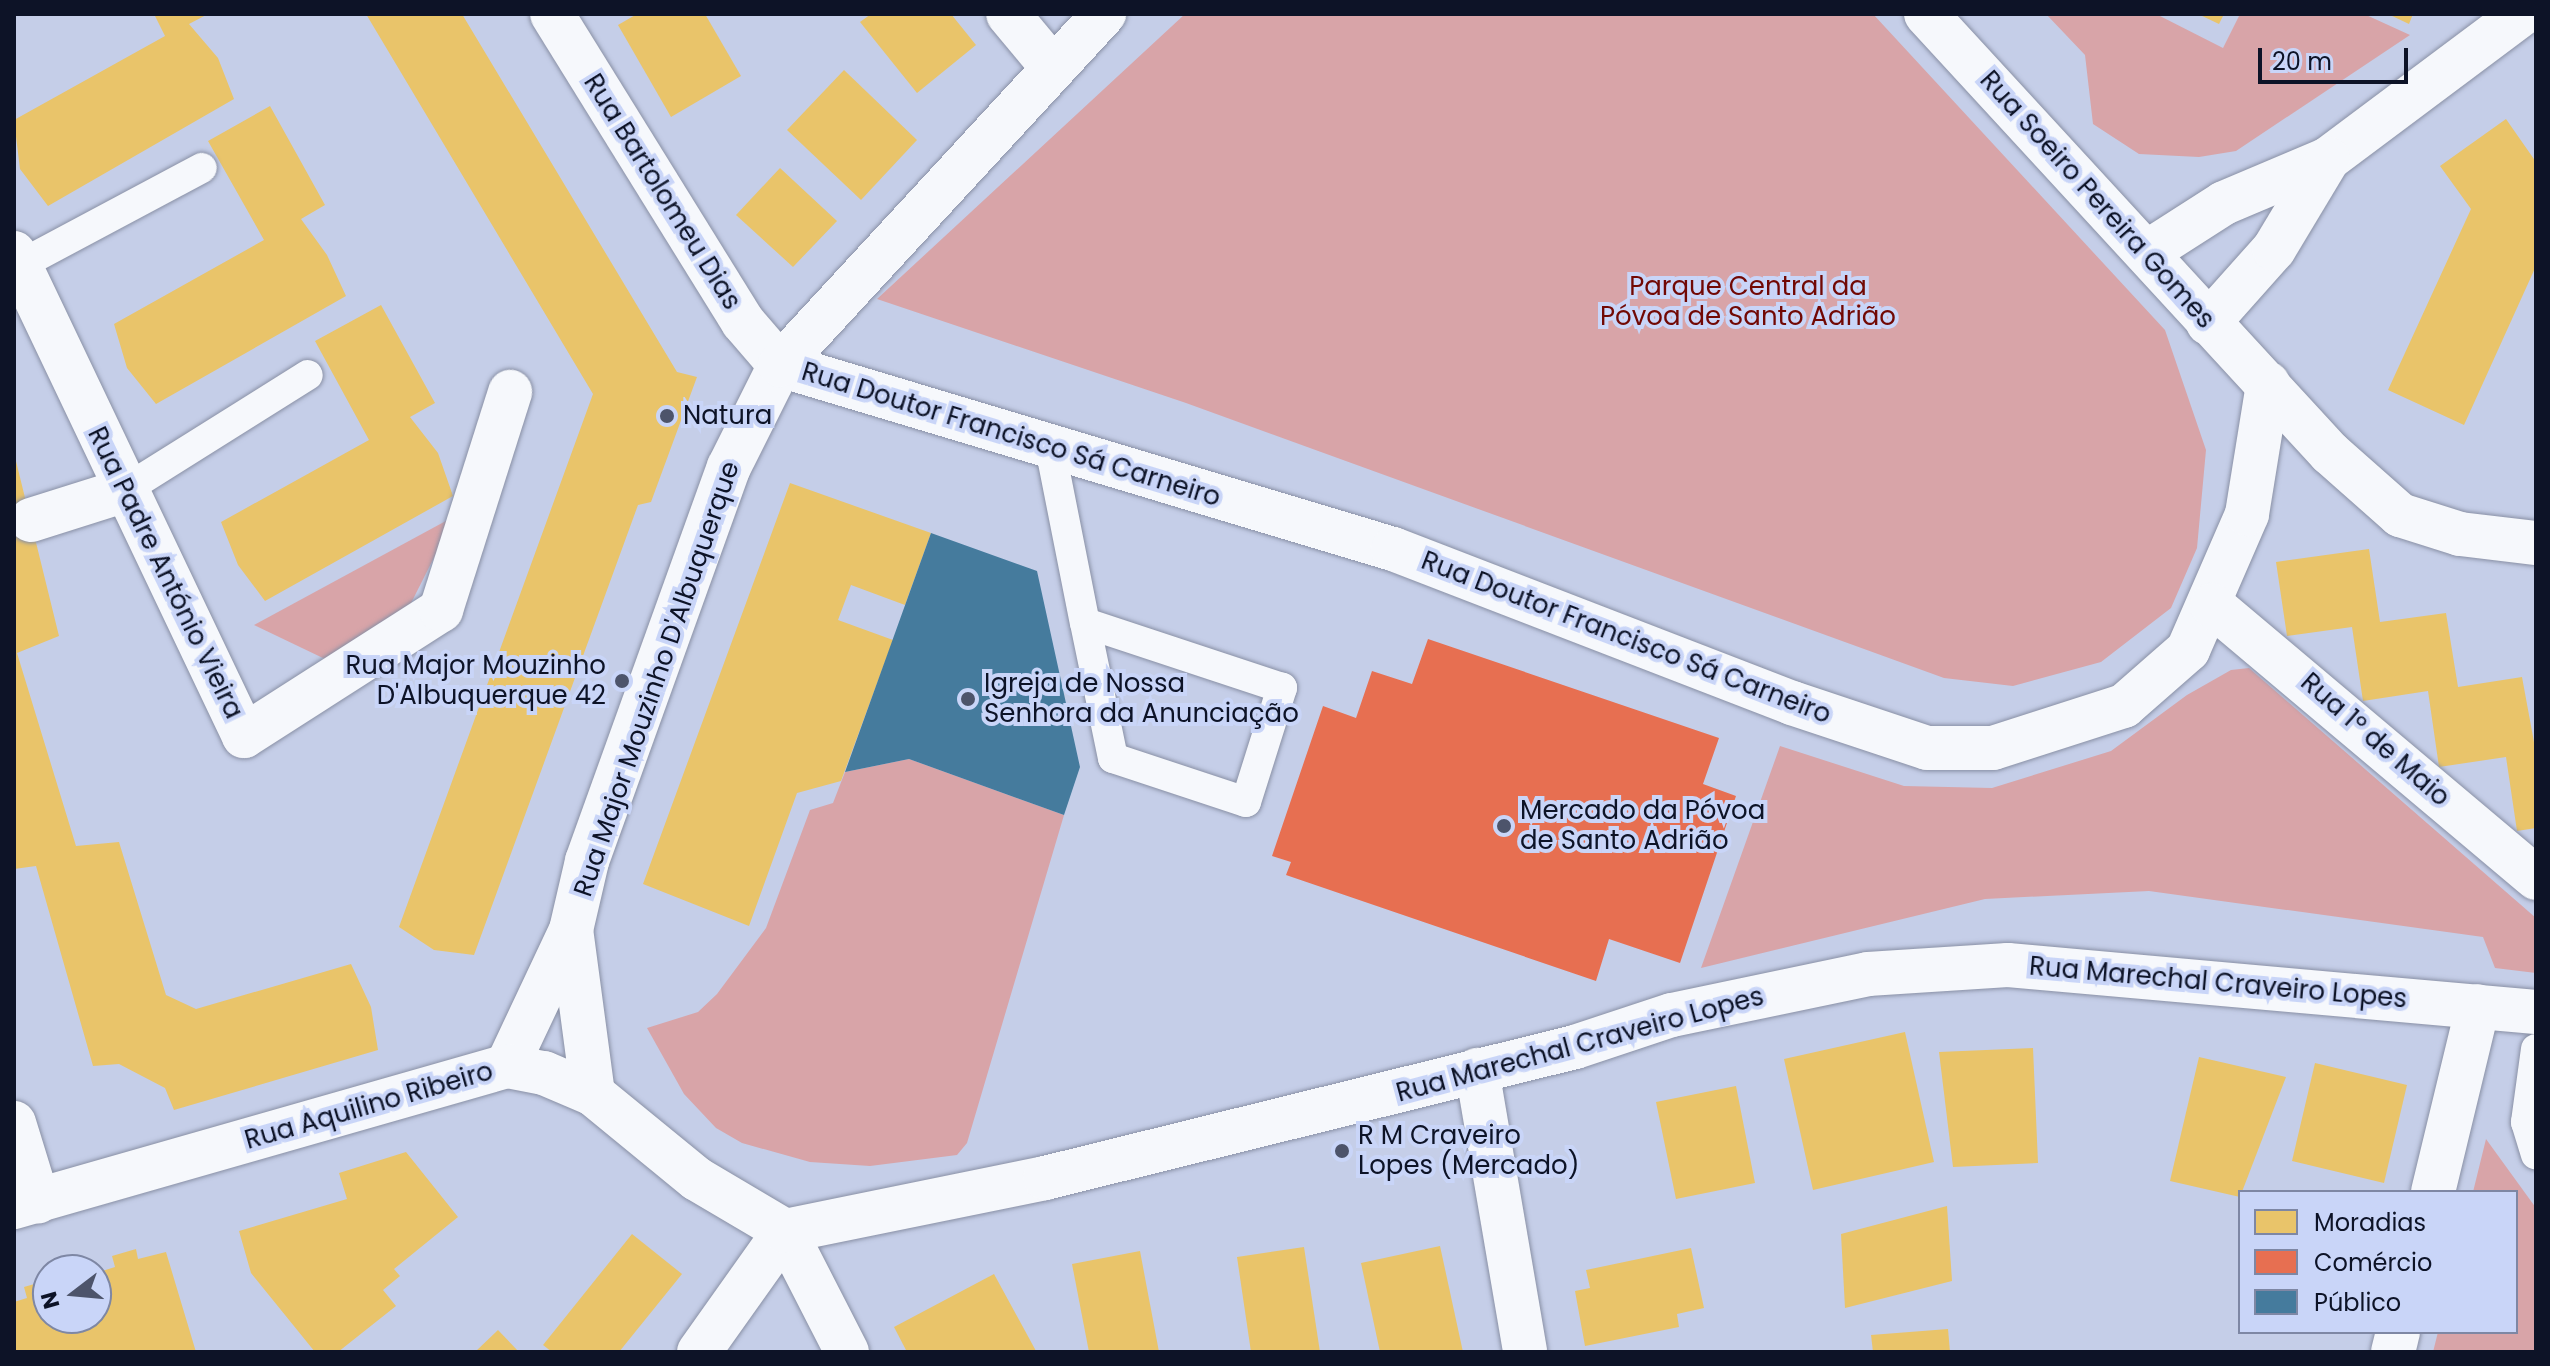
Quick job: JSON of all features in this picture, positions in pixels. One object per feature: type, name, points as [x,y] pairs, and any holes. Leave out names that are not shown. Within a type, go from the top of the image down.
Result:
[{"type":"street","name":"Rua Bartolomeu Dias","points":[[552,14],[743,322],[780,365]]},
{"type":"street","points":[[1008,14],[1053,68]]},
{"type":"street","name":"Rua Major Mouzinho D'Albuquerque","points":[[593,1094],[571,930],[587,861],[729,467],[780,365],[1104,14]]},
{"type":"street","name":"Rua Soeiro Pereira Gomes","points":[[1926,14],[2149,251],[2208,323],[2330,453],[2400,515],[2460,534],[2534,539]]},
{"type":"street","points":[[2149,251],[2224,203],[2328,159],[2522,14]]},
{"type":"street","points":[[2208,323],[2274,249],[2328,159]]},
{"type":"street","name":"Rua Padre António Vieira","points":[[17,259],[123,491],[244,736],[441,610],[510,392]]},
{"type":"street","name":"Rua Doutor Francisco Sá Carneiro","points":[[780,365],[1393,549],[1792,703],[1927,748],[1993,748],[2124,706],[2188,650],[2212,605],[2247,514],[2268,384]]},
{"type":"street","points":[[31,520],[123,491]]},
{"type":"street","name":"Rua 1º de Maio","points":[[2212,605],[2536,878]]},
{"type":"street","points":[[507,1066],[571,930]]},
{"type":"street","name":"Rua Marechal Craveiro Lopes","points":[[785,1231],[1019,1184],[1575,1047],[1672,1015],[1868,974],[2008,965],[2536,1012]]},
{"type":"street","points":[[2433,1190],[2478,1006]]},
{"type":"street","name":"Rua Aquilino Ribeiro","points":[[26,1204],[507,1066],[544,1073],[593,1094],[697,1179],[785,1231]]},
{"type":"street","points":[[1477,1070],[1525,1352]]},
{"type":"street","points":[[14,1123],[26,1204]]},
{"type":"street","points":[[699,1352],[785,1231],[847,1352]]},
{"type":"lane","points":[[17,259],[202,168]]},
{"type":"lane","points":[[123,491],[308,375]]},
{"type":"lane","points":[[1050,447],[1085,623],[1113,758],[1246,802],[1282,688],[1085,623]]},
{"type":"lane","points":[[2536,1049],[2526,1122],[2536,1154]]},
{"type":"green space","name":"Parque Central da Póvoa de Santo Adrião","points":[[1185,14],[1873,14],[2165,330],[2206,450],[2197,548],[2171,608],[2101,662],[2013,686],[1944,678],[1186,403],[877,299]]},
{"type":"green space","points":[[2046,14],[2156,14],[2223,48],[2240,14],[2364,14],[2410,35],[2236,151],[2199,157],[2139,154],[2093,124],[2085,55]]},
{"type":"green space","points":[[455,516],[403,619],[325,659],[254,625]]},
{"type":"green space","points":[[2249,668],[2536,918],[2536,973],[2495,968],[2483,937],[2149,891],[1985,899],[1701,968],[1780,746],[1904,786],[1992,788],[2111,751],[2187,695],[2231,670]]},
{"type":"green space","points":[[909,759],[1064,815],[967,1143],[957,1155],[870,1166],[810,1162],[742,1143],[716,1128],[684,1094],[647,1028],[698,1012],[717,994],[766,928],[810,810],[833,803],[845,772]]},
{"type":"green space","points":[[2486,1139],[2536,1208],[2536,1352],[2433,1352],[2438,1334],[2518,1334],[2518,1190],[2473,1190]]},
{"type":"building: Moradias","points":[[154,14],[208,14],[189,24],[218,58],[234,99],[48,206],[20,169],[14,120],[165,36]]},
{"type":"building: Moradias","points":[[366,14],[462,14],[677,372],[697,377],[651,502],[638,505],[474,955],[434,950],[399,927],[593,394]]},
{"type":"building: Moradias","points":[[637,14],[705,14],[741,76],[671,117],[618,25]]},
{"type":"building: Moradias","points":[[871,14],[951,14],[976,45],[917,93],[860,22]]},
{"type":"building: Moradias","points":[[2198,14],[2224,14],[2219,24]]},
{"type":"building: Moradias","points":[[2388,14],[2413,14],[2409,24]]},
{"type":"building: Moradias","points":[[844,70],[917,140],[861,200],[787,130]]},
{"type":"building: Moradias","points":[[270,106],[325,205],[301,219],[327,255],[346,296],[156,404],[127,368],[114,324],[264,240],[208,141]]},
{"type":"building: Moradias","points":[[2506,119],[2536,162],[2536,266],[2464,425],[2388,390],[2471,209],[2440,166]]},
{"type":"building: Moradias","points":[[780,168],[837,221],[793,267],[736,215]]},
{"type":"building: Moradias","points":[[381,305],[435,403],[410,417],[438,453],[453,496],[265,601],[238,565],[221,522],[369,440],[315,341]]},
{"type":"building: Moradias","points":[[14,453],[59,636],[17,653],[76,846],[119,842],[166,995],[196,1009],[351,964],[371,1007],[378,1050],[174,1110],[165,1088],[119,1064],[93,1066],[36,866],[14,869]]},
{"type":"building: Moradias","points":[[790,483],[931,533],[905,605],[851,585],[838,620],[893,640],[841,781],[797,793],[749,926],[643,884]]},
{"type":"building: Moradias","points":[[2369,549],[2380,622],[2446,613],[2458,687],[2522,677],[2536,753],[2536,828],[2517,831],[2506,757],[2439,767],[2428,691],[2363,701],[2352,627],[2287,636],[2276,562]]},
{"type":"building: Moradias","points":[[1905,1032],[1934,1162],[1813,1190],[1784,1059]]},
{"type":"building: Moradias","points":[[2033,1048],[2038,1163],[1953,1167],[1939,1052]]},
{"type":"building: Moradias","points":[[2199,1057],[2286,1077],[2243,1190],[2238,1190],[2238,1197],[2170,1181]]},
{"type":"building: Moradias","points":[[2315,1063],[2407,1085],[2384,1183],[2292,1161]]},
{"type":"building: Moradias","points":[[1736,1086],[1755,1183],[1676,1199],[1656,1102]]},
{"type":"building: Moradias","points":[[406,1152],[458,1217],[394,1269],[400,1276],[383,1290],[396,1306],[338,1352],[315,1352],[251,1273],[239,1231],[347,1199],[339,1173]]},
{"type":"building: Moradias","points":[[1947,1206],[1952,1281],[1845,1308],[1841,1234]]},
{"type":"building: Moradias","points":[[632,1234],[682,1274],[619,1352],[552,1352],[543,1345]]},
{"type":"building: Moradias","points":[[1440,1246],[1463,1352],[1380,1352],[1361,1263]]},
{"type":"building: Moradias","points":[[1304,1247],[1320,1352],[1251,1352],[1237,1257]]},
{"type":"building: Moradias","points":[[1691,1248],[1704,1308],[1677,1314],[1679,1327],[1585,1346],[1575,1291],[1590,1288],[1586,1270]]},
{"type":"building: Moradias","points":[[136,1249],[138,1259],[166,1252],[196,1352],[14,1352],[14,1302],[27,1298],[24,1287],[32,1285],[32,1334],[112,1334],[112,1268],[115,1267],[112,1256]]},
{"type":"building: Moradias","points":[[1140,1251],[1159,1352],[1089,1352],[1072,1264]]},
{"type":"building: Moradias","points":[[994,1274],[1036,1351],[907,1352],[894,1327]]},
{"type":"building: Moradias","points":[[1948,1329],[1950,1352],[1873,1352],[1871,1335]]},
{"type":"building: Moradias","points":[[498,1330],[519,1352],[475,1352]]},
{"type":"building: Comércio","name":"Mercado da Póvoa de Santo Adrião","points":[[1428,639],[1719,738],[1703,784],[1736,796],[1680,963],[1609,939],[1596,981],[1286,875],[1291,862],[1272,856],[1323,706],[1356,718],[1372,671],[1412,684]]},
{"type":"building: Público","name":"Igreja de Nossa Senhora da Anunciação","points":[[931,533],[1037,571],[1080,767],[1064,815],[909,759],[845,772]]},
{"type":"place","name":"Natura","points":[[667,416]]},
{"type":"place","name":"Rua Major Mouzinho D'Albuquerque 42","points":[[622,681]]},
{"type":"place","name":"Igreja de Nossa Senhora da Anunciação","points":[[968,699]]},
{"type":"place","name":"Mercado da Póvoa de Santo Adrião","points":[[1504,826]]},
{"type":"place","name":"R M Craveiro Lopes (Mercado)","points":[[1342,1151]]}]
